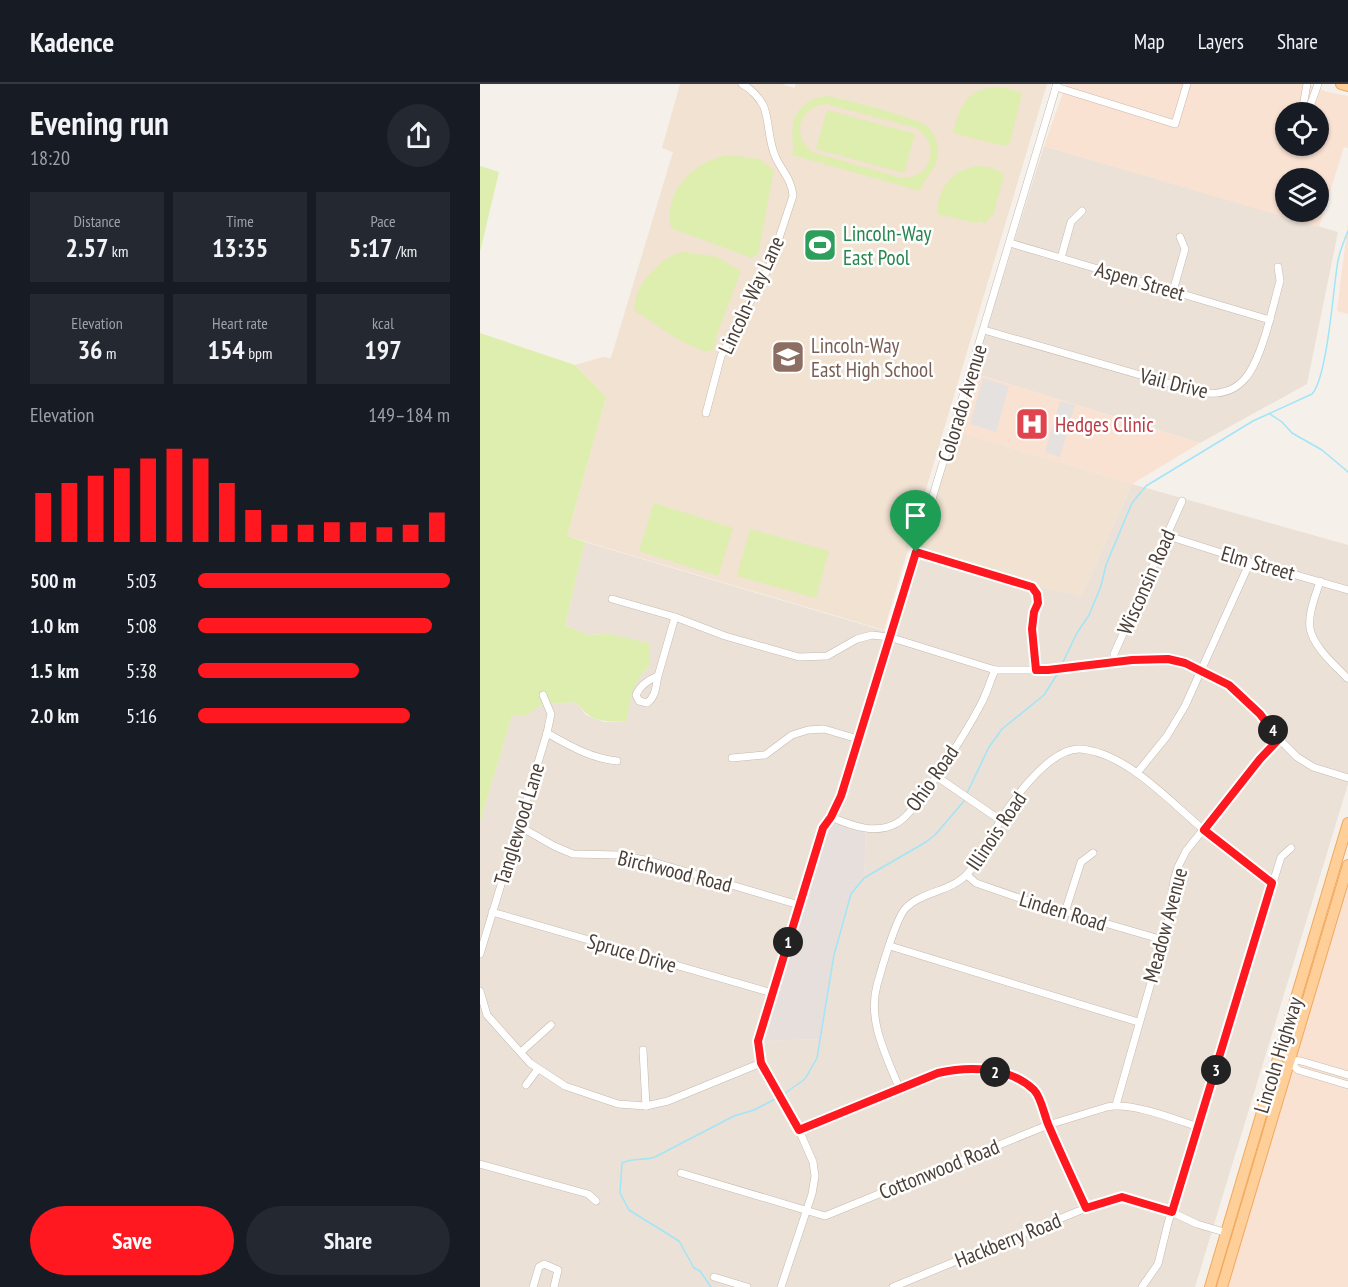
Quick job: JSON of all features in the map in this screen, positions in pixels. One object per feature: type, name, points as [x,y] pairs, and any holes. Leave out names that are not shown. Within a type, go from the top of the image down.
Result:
[{"type":"main road","points":[[1341,84],[1348,86]]},
{"type":"main road","name":"Lincoln Highway","points":[[1210,1287],[1224,1232],[1348,823]]},
{"type":"main road","name":"Lincoln Highway","points":[[1222,1287],[1348,865]]},
{"type":"street","name":"Lincoln-Way Lane","points":[[706,413],[721,356],[770,265],[793,196],[793,185],[776,159],[770,142],[763,106],[749,88],[742,84]]},
{"type":"street","points":[[1056,86],[1175,124],[1187,84]]},
{"type":"street","points":[[1304,102],[1307,84]]},
{"type":"street","points":[[1312,102],[1318,84]]},
{"type":"street","name":"Colorado Avenue","points":[[761,1063],[758,1041],[772,993],[823,828],[841,796],[984,330],[1056,86]]},
{"type":"street","points":[[1061,258],[1071,222],[1082,211]]},
{"type":"street","points":[[1173,291],[1185,249],[1180,237]]},
{"type":"street","name":"Aspen Street","points":[[1010,243],[1270,320]]},
{"type":"street","name":"Vail Drive","points":[[984,330],[1199,392],[1218,393],[1241,384],[1252,370],[1270,320],[1280,281],[1278,267]]},
{"type":"street","name":"Wisconsin Road","points":[[1114,663],[1113,654],[1182,501]]},
{"type":"street","name":"Elm Street","points":[[1168,536],[1348,590]]},
{"type":"street","points":[[916,552],[1032,587],[1037,594],[1038,603],[1034,612],[1032,629],[1036,670]]},
{"type":"street","points":[[1250,562],[1202,670],[1173,727],[1137,773],[1204,830],[1272,883]]},
{"type":"street","points":[[1320,581],[1311,610],[1310,629],[1319,646],[1347,678]]},
{"type":"street","points":[[612,599],[675,617],[725,636],[799,657],[827,656],[857,639],[872,635],[889,637],[995,670],[1048,670],[1132,660],[1168,659],[1185,663],[1223,681],[1260,714],[1279,739],[1305,762],[1323,771],[1348,778]]},
{"type":"street","points":[[658,676],[675,617]]},
{"type":"street","name":"Ohio Road","points":[[831,817],[847,824],[869,829],[884,828],[899,823],[936,776],[981,703],[995,670]]},
{"type":"street","name":"Tanglewood Lane","points":[[480,954],[547,733],[551,714],[543,695]]},
{"type":"street","points":[[732,758],[765,755],[792,735],[808,730],[824,729],[858,739]]},
{"type":"street","points":[[547,733],[582,753],[601,760],[617,761]]},
{"type":"street","name":"Meadow Avenue","points":[[1116,1105],[1168,923],[1178,867],[1186,852],[1260,759],[1279,739]]},
{"type":"street","name":"Illinois Road","points":[[900,1090],[878,1033],[873,1011],[876,987],[898,921],[905,909],[917,899],[967,875],[1000,820],[1040,769],[1058,755],[1076,749],[1089,750],[1107,755],[1137,773]]},
{"type":"street","points":[[936,776],[1000,820]]},
{"type":"street","name":"Birchwood Road","points":[[519,826],[573,854],[618,855],[650,861],[799,905]]},
{"type":"street","points":[[1142,1287],[1158,1264],[1272,883],[1281,857],[1291,849]]},
{"type":"street","points":[[1065,912],[1081,862],[1093,853]]},
{"type":"street","name":"Linden Road","points":[[967,875],[976,884],[1163,940]]},
{"type":"street","name":"Spruce Drive","points":[[492,912],[772,993]]},
{"type":"street","points":[[890,946],[1138,1022]]},
{"type":"street","points":[[480,991],[484,1017],[538,1069],[557,1083],[618,1104],[646,1106],[668,1101],[761,1063],[799,1130],[813,1162],[815,1176],[812,1194],[781,1287]]},
{"type":"street","points":[[521,1052],[551,1025]]},
{"type":"street","points":[[643,1050],[646,1106]]},
{"type":"street","points":[[1277,1058],[1289,1061],[1301,1060],[1348,1075]]},
{"type":"street","points":[[1289,1061],[1298,1070],[1348,1085]]},
{"type":"street","points":[[526,1084],[538,1069]]},
{"type":"street","points":[[799,1130],[938,1073],[955,1069],[980,1069],[1000,1073],[1021,1080],[1036,1092],[1048,1125],[1086,1208]]},
{"type":"street","name":"Cottonwood Road","points":[[681,1173],[825,1216],[1048,1125],[1116,1105],[1156,1113],[1198,1127]]},
{"type":"street","points":[[480,1164],[588,1194],[596,1201]]},
{"type":"street","name":"Hackberry Road","points":[[893,1287],[1086,1208],[1122,1197],[1172,1212],[1197,1224],[1224,1232]]},
{"type":"street","points":[[536,1286],[539,1267],[544,1264],[558,1270],[554,1287]]},
{"type":"street","points":[[714,1277],[747,1287]]},
{"type":"shaded area","name":"Lincoln-Way East High School","points":[[680,84],[782,84],[794,88],[796,84],[1047,84],[884,630],[567,536],[606,397],[575,365],[603,357],[611,358],[673,152],[662,148]]},
{"type":"shaded area","points":[[1066,84],[1306,84],[1348,96],[1348,148],[1344,147],[1329,195],[1329,168],[1275,168],[1275,214],[1044,146]]},
{"type":"shaded area","points":[[1044,146],[1275,214],[1275,222],[1304,222],[1338,232],[1307,384],[1200,443],[973,373]]},
{"type":"shaded area","points":[[1302,222],[1321,222],[1319,227]]},
{"type":"shaded area","points":[[1348,222],[1348,314],[1337,311]]},
{"type":"shaded area","points":[[973,373],[1200,443],[1132,484],[955,431]]},
{"type":"shaded area","points":[[983,378],[1009,386],[996,432],[970,424]]},
{"type":"shaded area","points":[[1060,401],[1075,405],[1060,457],[1045,452]]},
{"type":"shaded area","points":[[955,431],[1132,484],[1081,596],[1034,586],[918,551]]},
{"type":"shaded area","points":[[1132,484],[1348,545],[1348,784],[1195,1287],[784,1287],[817,1174],[763,1062],[760,1041],[821,1039],[840,929],[851,894],[864,878],[866,826],[834,816],[918,551],[1081,596]]},
{"type":"shaded area","points":[[585,542],[888,632],[839,793],[756,1039],[758,1062],[796,1130],[811,1163],[813,1175],[810,1193],[780,1287],[480,1287],[480,822],[512,716],[526,716],[539,705],[576,702],[586,715],[604,722],[626,721],[630,694],[639,677],[650,665],[609,634],[588,635],[565,625]]},
{"type":"shaded area","points":[[834,816],[866,826],[864,878],[851,894],[840,929],[821,1039],[760,1041],[824,828]]},
{"type":"shaded area","points":[[1348,871],[1348,1287],[1225,1287]]},
{"type":"green space","points":[[994,87],[1022,93],[1010,143],[1004,146],[953,133],[961,108],[970,96]]},
{"type":"green space","points":[[826,96],[907,117],[928,128],[937,142],[938,154],[935,165],[920,191],[792,155],[794,120],[797,114],[804,105]],"holes":[[[826,104],[916,128],[929,143],[930,159],[921,172],[913,177],[902,178],[812,152],[805,145],[800,130],[801,122],[809,110]]]},
{"type":"green space","points":[[827,110],[915,134],[904,173],[816,149]]},
{"type":"green space","points":[[728,155],[759,159],[774,170],[758,254],[752,258],[671,228],[672,202],[683,180],[703,164]]},
{"type":"green space","points":[[480,166],[499,172],[480,252]]},
{"type":"green space","points":[[978,166],[992,168],[1004,174],[993,216],[990,215],[984,223],[979,221],[976,223],[938,214],[940,196],[948,182],[961,171]]},
{"type":"green space","points":[[684,252],[717,257],[741,271],[717,334],[714,349],[706,352],[677,339],[634,310],[638,291],[651,272],[671,256]]},
{"type":"green space","points":[[480,333],[575,365],[606,397],[567,536],[585,542],[565,625],[588,635],[609,634],[649,643],[650,665],[639,678],[633,691],[627,721],[611,721],[592,717],[576,702],[540,705],[526,716],[512,716],[480,822]]},
{"type":"green space","points":[[654,503],[733,528],[718,576],[639,551]]},
{"type":"green space","points":[[750,529],[829,551],[816,598],[737,576]]},
{"type":"waterway","points":[[1062,664],[1077,633],[1089,615],[1101,586],[1106,565],[1132,503],[1146,486],[1253,421],[1312,394],[1322,371],[1338,262],[1348,231]]},
{"type":"waterway","points":[[1270,414],[1292,433],[1322,450],[1348,472]]},
{"type":"waterway","points":[[967,793],[989,747],[1002,729],[1044,695],[1058,673]]},
{"type":"waterway","points":[[781,1096],[805,1079],[817,1058],[834,955],[851,894],[864,878],[935,835],[964,801]]},
{"type":"waterway","points":[[711,1287],[700,1271],[694,1268],[679,1241],[629,1210],[620,1193],[622,1163],[655,1157],[734,1116],[754,1110],[777,1098]]},
{"type":"place","name":"Lincoln-Way East Pool","points":[[820,245]]},
{"type":"place","name":"Lincoln-Way East High School","points":[[788,357]]},
{"type":"place","name":"Hedges Clinic","points":[[1032,424]]},
{"type":"route","points":[[916,552],[1032,587],[1037,594],[1038,603],[1034,612],[1032,629],[1036,670],[1132,660],[1168,659],[1185,663],[1229,685],[1260,714],[1279,739],[1260,759],[1204,830],[1272,883],[1172,1212],[1122,1197],[1086,1208],[1048,1125],[1036,1092],[1021,1080],[980,1069],[955,1069],[938,1073],[799,1130],[761,1063],[758,1041],[772,993],[823,828],[841,796],[916,552]]}]
